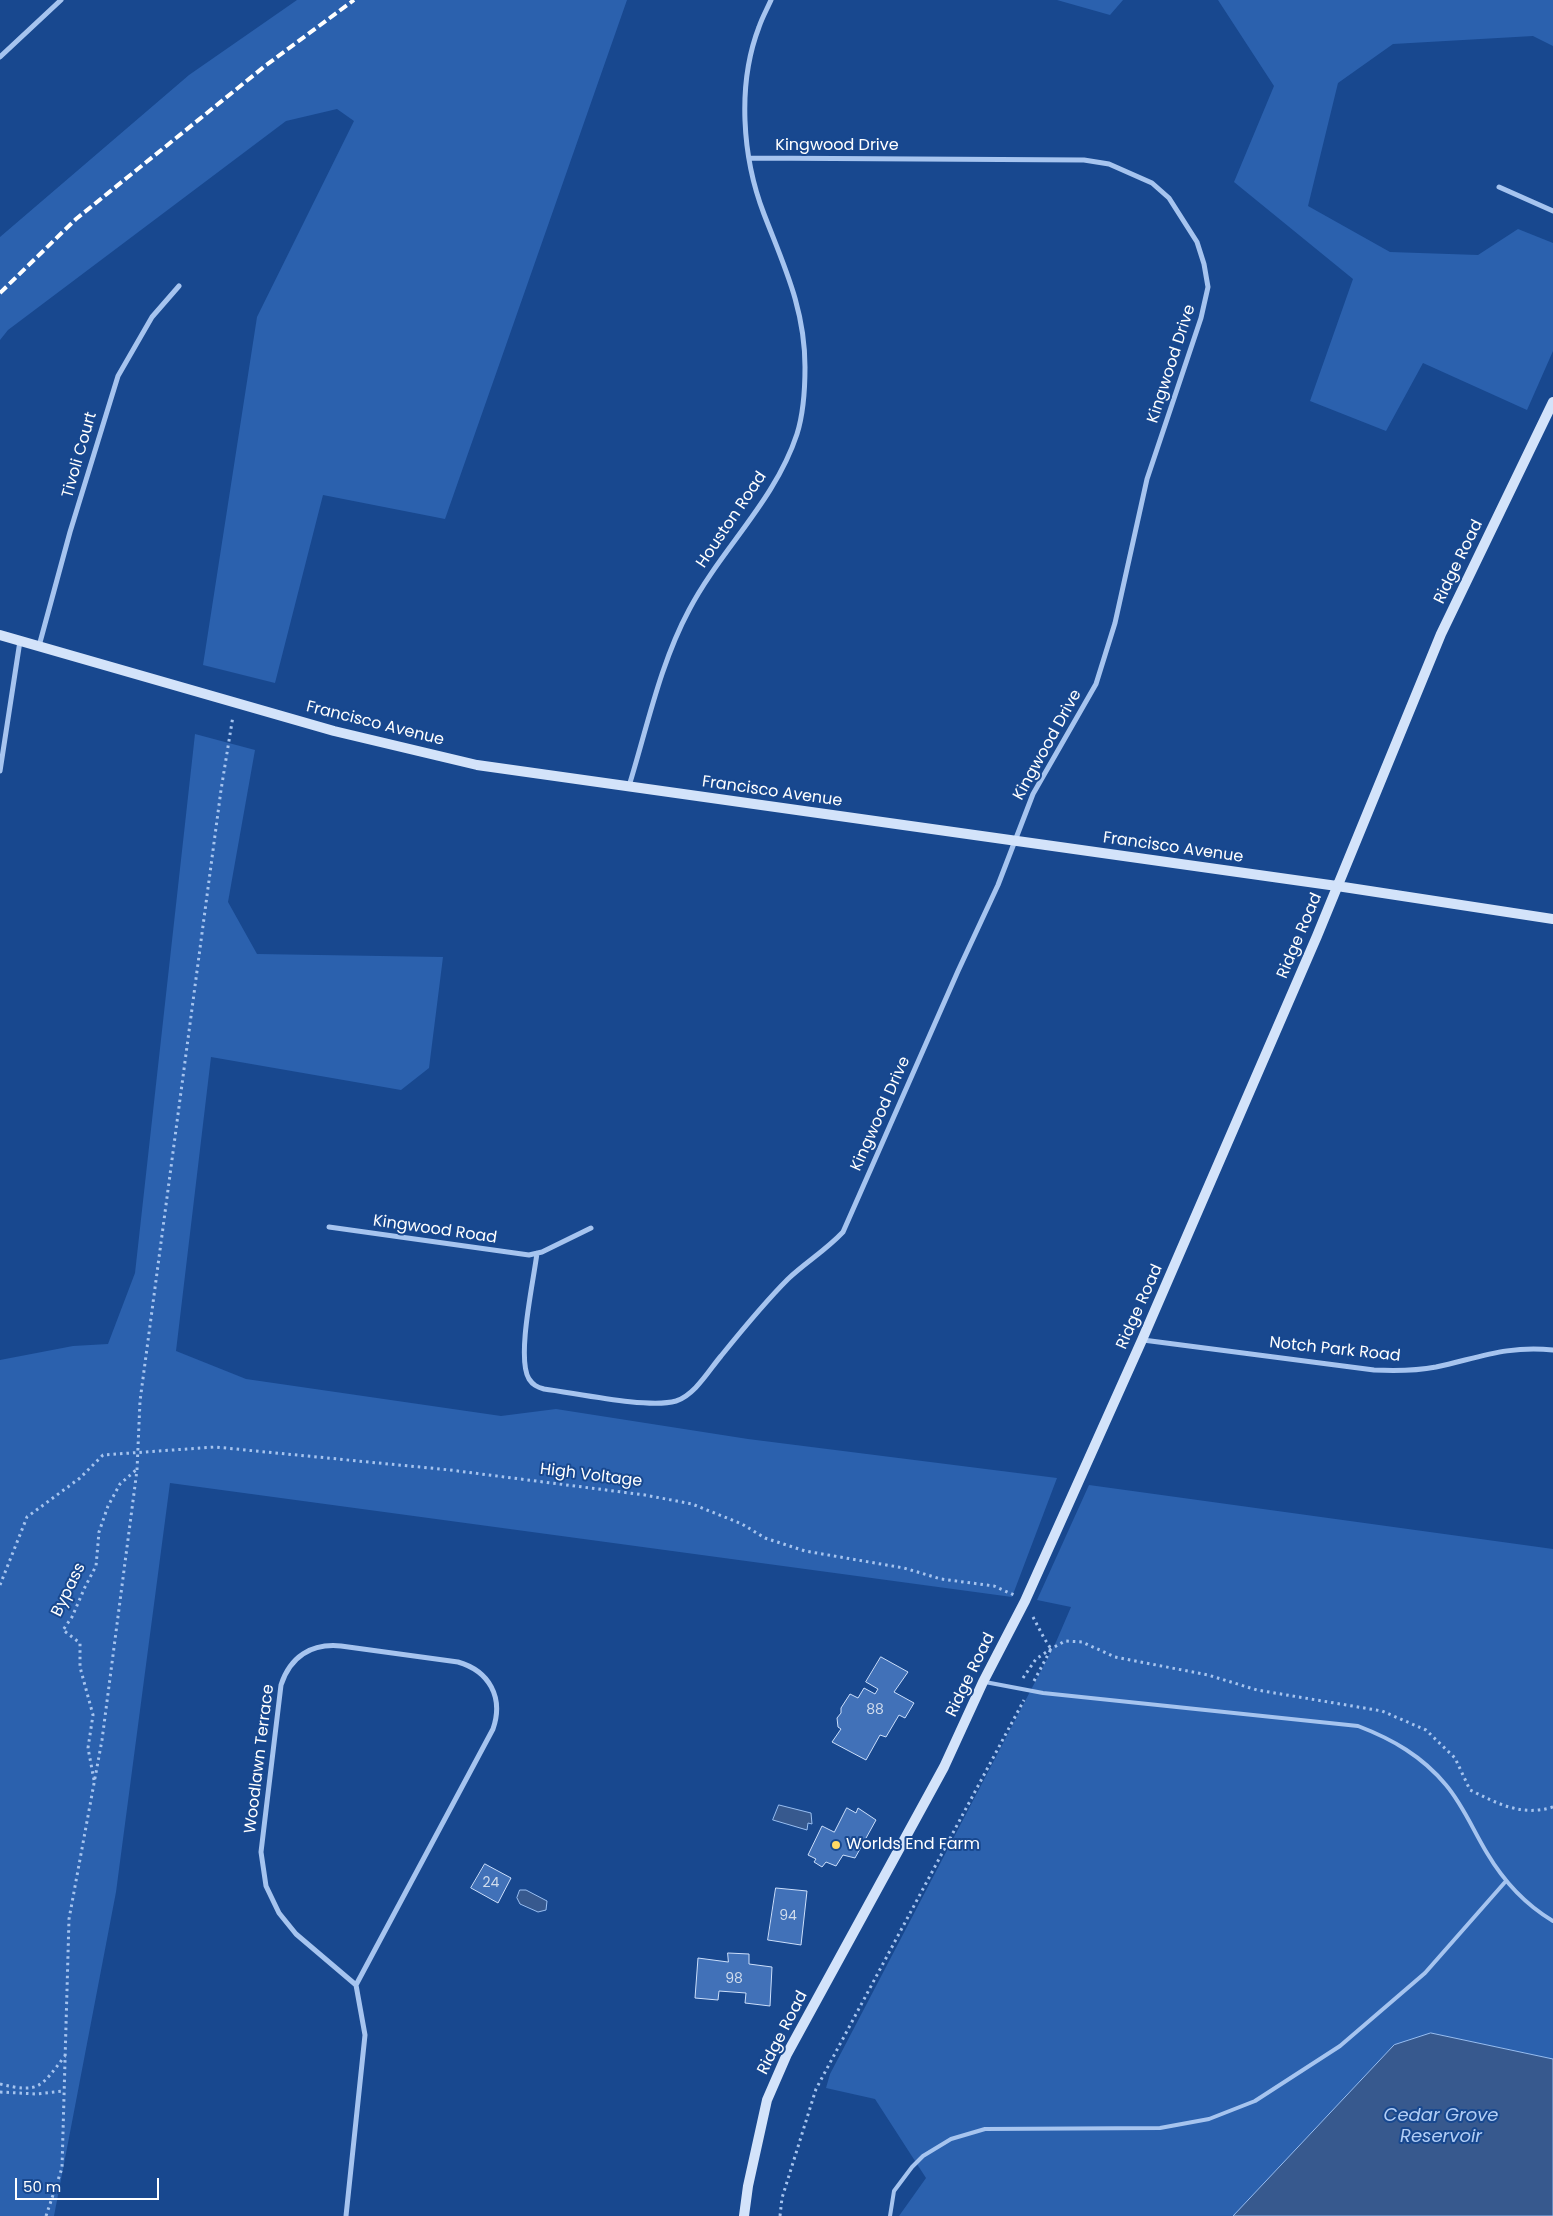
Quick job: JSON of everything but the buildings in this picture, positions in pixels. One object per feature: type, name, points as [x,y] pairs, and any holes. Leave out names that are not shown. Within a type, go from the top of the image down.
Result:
[{"type":"main road","name":"Ridge Road","points":[[744,2216],[748,2186],[767,2100],[787,2054],[944,1767],[983,1682],[1025,1600],[1142,1340],[1338,886],[1442,634],[1553,402]]},
{"type":"main road","name":"Francisco Avenue","points":[[0,635],[334,731],[477,765],[1338,886],[1553,919]]},
{"type":"street","points":[[0,57],[61,0]]},
{"type":"street","name":"Houston Road","points":[[629,786],[660,682],[688,610],[708,577],[765,499],[783,466],[797,433],[805,368],[803,328],[781,254],[763,212],[752,173],[746,98],[750,61],[758,27],[771,0]]},
{"type":"street","name":"Kingwood Drive","points":[[537,1253],[524,1347],[524,1364],[528,1377],[534,1386],[641,1402],[677,1401],[690,1393],[746,1325],[789,1278],[827,1249],[842,1232],[998,886],[1033,794],[1096,684],[1115,623],[1147,479],[1202,318],[1208,287],[1197,242],[1169,198],[1152,182],[1108,164],[1084,160],[750,158]]},
{"type":"street","points":[[1499,187],[1553,210]]},
{"type":"street","name":"Tivoli Court","points":[[38,647],[70,532],[118,376],[152,317],[179,286]]},
{"type":"street","points":[[0,771],[20,641]]},
{"type":"street","name":"Kingwood Road","points":[[329,1227],[519,1254],[537,1253]]},
{"type":"street","points":[[537,1253],[591,1228]]},
{"type":"street","name":"Notch Park Road","points":[[1142,1340],[1388,1370],[1435,1367],[1506,1349],[1553,1350]]},
{"type":"street","name":"Woodlawn Terrace","points":[[321,1646],[351,1647],[469,1665],[486,1678],[496,1698],[498,1708],[494,1728],[356,1985],[296,1934],[287,1924],[273,1901],[262,1869],[261,1852],[281,1685],[295,1659],[303,1652],[321,1646]]},
{"type":"street","points":[[346,2216],[365,2035],[356,1985]]},
{"type":"lane","points":[[983,1682],[1029,1690],[1236,1715],[1358,1726],[1380,1734],[1419,1758],[1446,1785],[1467,1816],[1486,1853],[1506,1881],[1527,1901],[1553,1920]]},
{"type":"lane","points":[[890,2216],[894,2191],[912,2167],[936,2147],[967,2133],[985,2129],[1160,2128],[1209,2119],[1255,2101],[1340,2046],[1426,1973],[1506,1881]]},
{"type":"path","points":[[46,2216],[62,2168],[69,1919],[102,1740],[136,1470],[142,1391],[220,800],[235,703]]},
{"type":"path","name":"High Voltage","points":[[0,1585],[27,1517],[80,1478],[103,1455],[215,1447],[450,1470],[645,1495],[692,1504],[742,1524],[765,1538],[805,1551],[894,1566],[941,1579],[994,1586],[1025,1600]]},
{"type":"path","name":"Bypass","points":[[94,1782],[88,1748],[93,1715],[80,1667],[80,1643],[63,1630],[72,1617],[96,1566],[99,1532],[108,1506],[120,1484],[136,1470]]},
{"type":"path","points":[[1025,1600],[1044,1638],[1052,1649]]},
{"type":"path","points":[[1016,1688],[1036,1659],[1052,1649]]},
{"type":"path","points":[[780,2216],[782,2198],[816,2089],[1052,1649]]},
{"type":"path","points":[[0,2084],[22,2089],[42,2085],[65,2055]]},
{"type":"path","points":[[0,2092],[36,2094],[64,2091]]},
{"type":"shaded area","points":[[297,0],[627,0],[445,519],[323,495],[275,683],[203,665],[257,317],[354,121],[337,109],[286,121],[8,330],[0,340],[0,237],[189,75]]},
{"type":"shaded area","points":[[1057,0],[1123,0],[1110,15]]},
{"type":"shaded area","points":[[1218,0],[1553,0],[1553,46],[1533,36],[1393,44],[1338,83],[1308,206],[1390,252],[1478,255],[1518,229],[1553,243],[1553,351],[1527,410],[1423,363],[1386,431],[1310,401],[1353,279],[1234,182],[1274,86]]},
{"type":"shaded area","points":[[195,734],[255,750],[228,902],[257,954],[443,957],[429,1068],[401,1090],[211,1057],[176,1351],[246,1379],[501,1416],[556,1409],[748,1439],[1057,1478],[1012,1597],[170,1483],[116,1892],[54,2216],[0,2216],[0,1360],[73,1346],[108,1344],[135,1273]]},
{"type":"shaded area","points":[[1089,1485],[1553,1549],[1553,2059],[1431,2033],[1394,2045],[1233,2216],[899,2216],[926,2178],[875,2099],[826,2088],[830,2074],[1056,1642],[1071,1607],[1037,1600]]},
{"type":"water","points":[[779,1805],[811,1813],[812,1824],[808,1823],[807,1830],[773,1820]]},
{"type":"water","points":[[520,1890],[526,1890],[547,1901],[546,1910],[538,1912],[520,1904],[517,1898]]},
{"type":"water","name":"Cedar Grove Reservoir","points":[[1431,2033],[1553,2059],[1553,2216],[1233,2216],[1394,2045]]},
{"type":"railway","points":[[0,293],[76,219],[265,66],[354,0]]},
{"type":"place","name":"Worlds End Farm","points":[[836,1845]]}]
